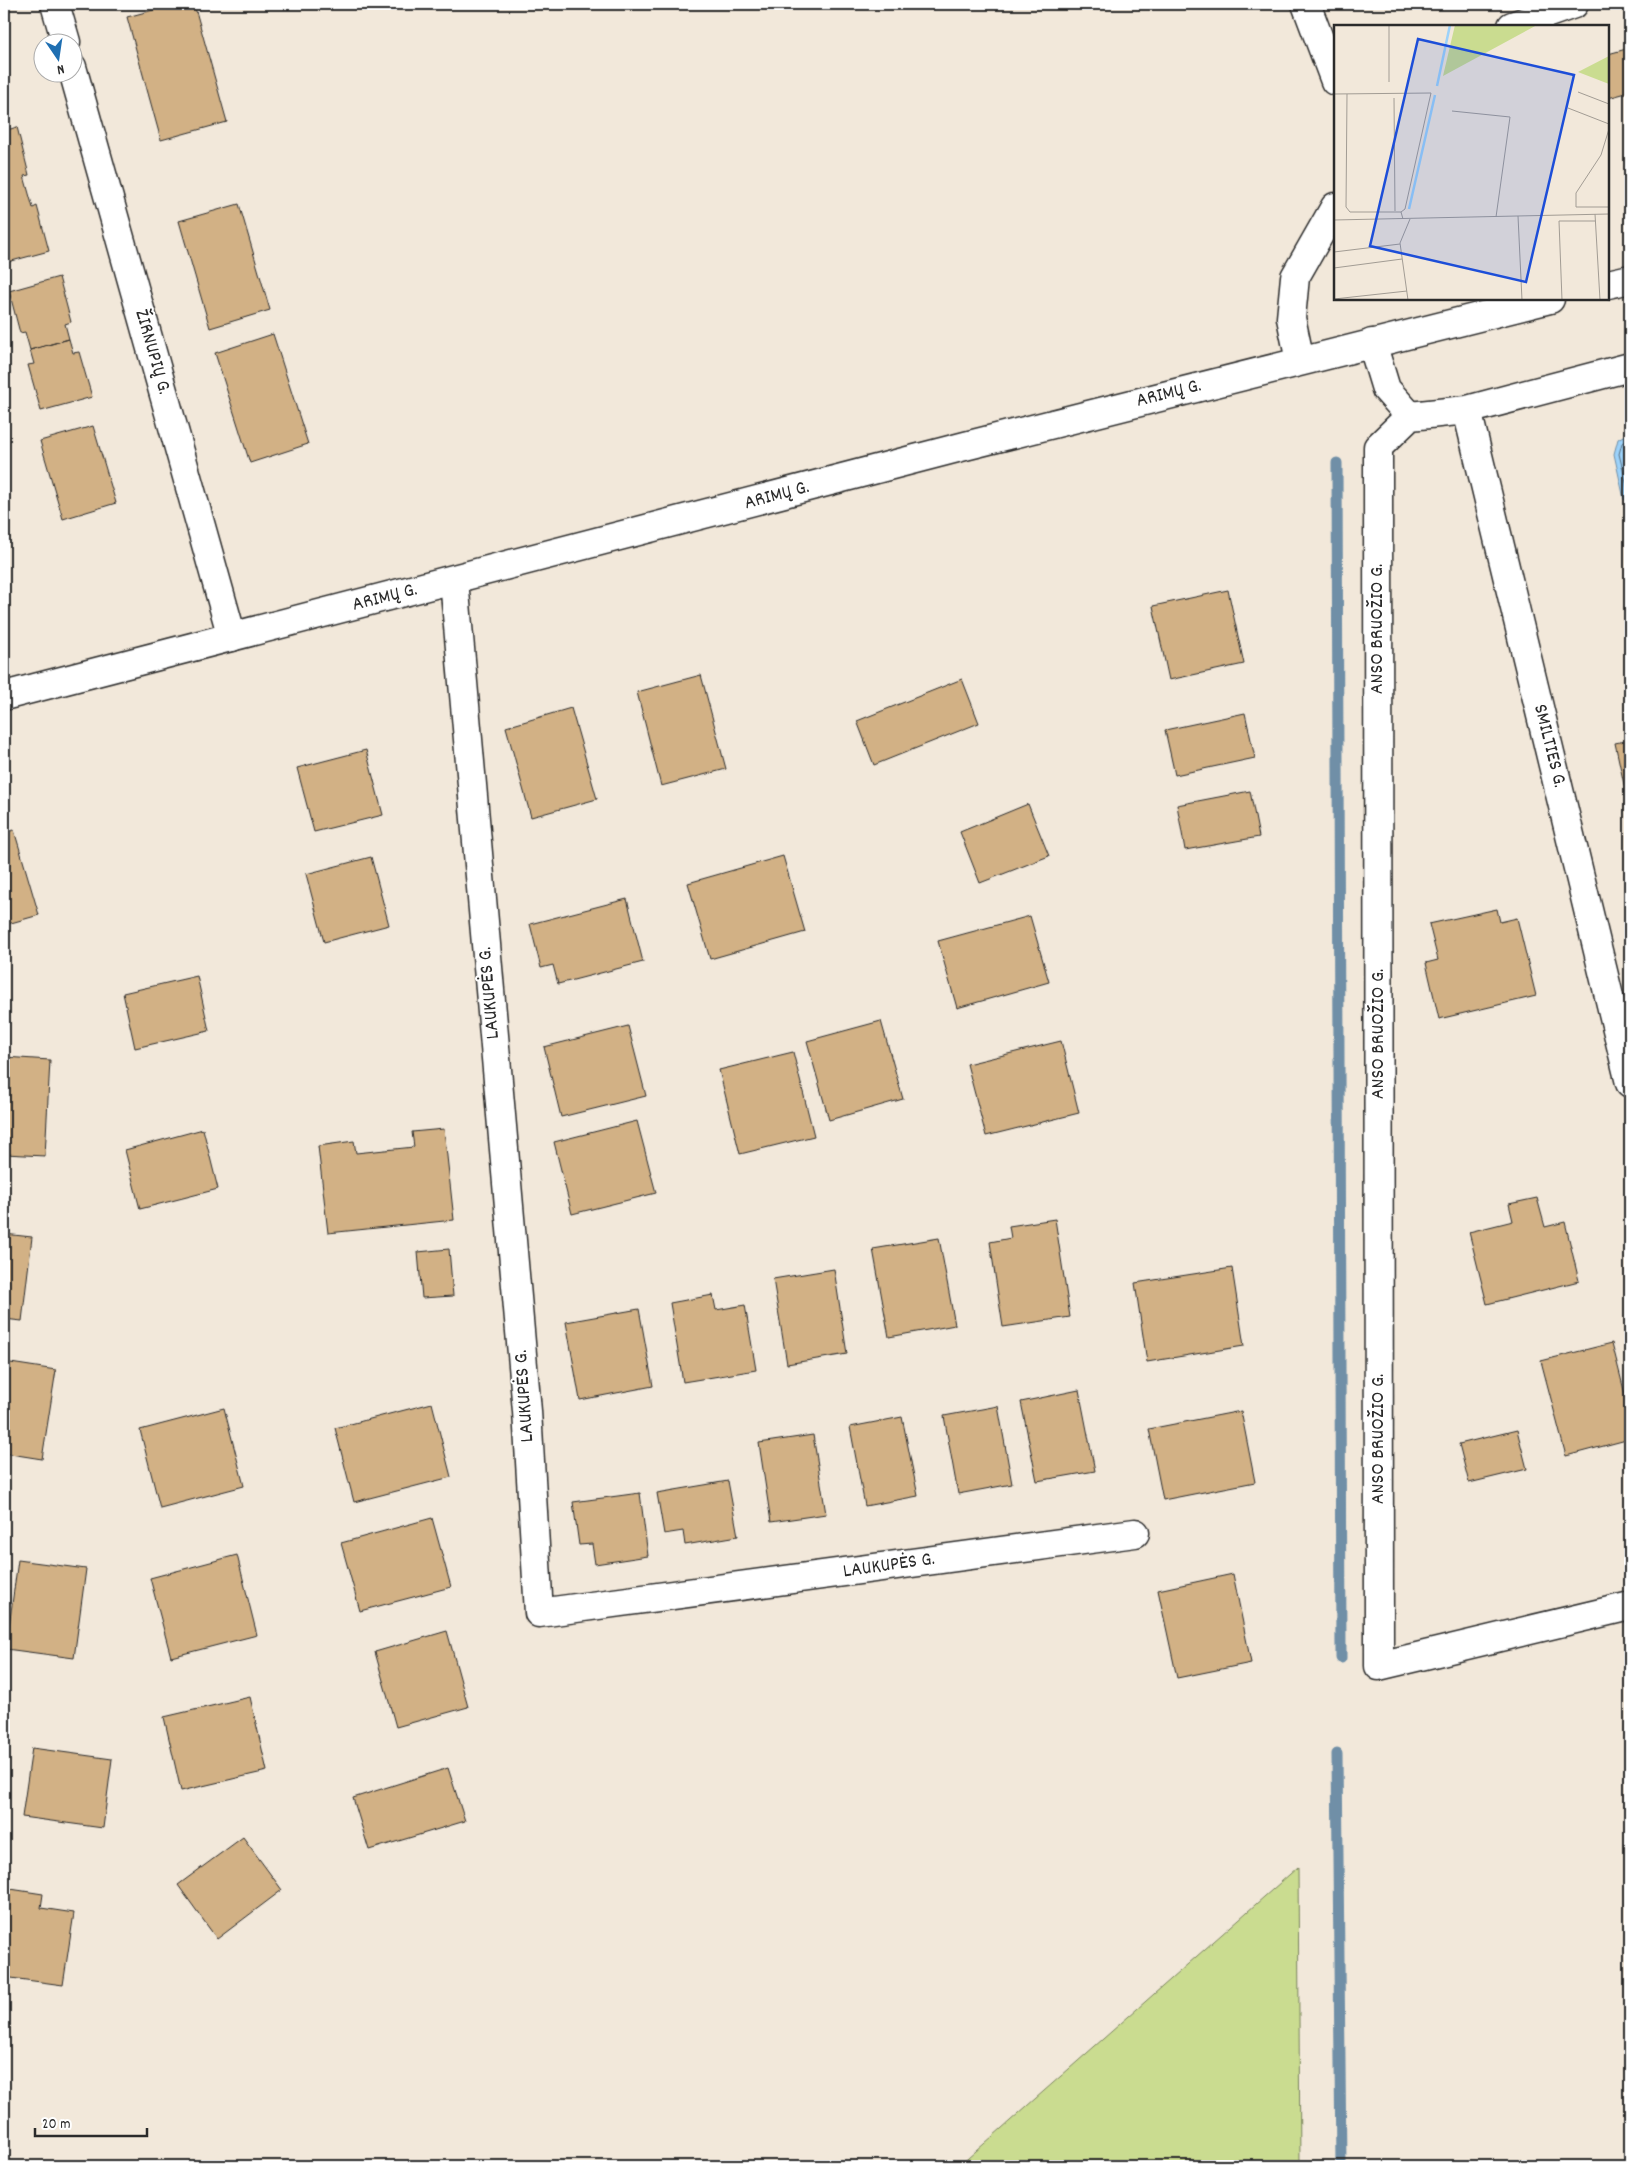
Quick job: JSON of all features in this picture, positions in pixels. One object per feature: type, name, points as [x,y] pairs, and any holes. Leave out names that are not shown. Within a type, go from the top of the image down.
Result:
[{"type":"street","points":[[55,4],[63,32]]},
{"type":"street","points":[[1306,4],[1334,78]]},
{"type":"street","points":[[1515,25],[1574,4]]},
{"type":"street","name":"ŽIRNUPIŲ G.","points":[[76,82],[232,637]]},
{"type":"street","points":[[1300,361],[1291,318],[1295,277],[1334,209]]},
{"type":"street","points":[[1609,284],[1630,279]]},
{"type":"street","name":"ARIMŲ G.","points":[[4,696],[974,444],[1546,300]]},
{"type":"street","points":[[1372,343],[1386,389],[1410,416],[1467,410],[1630,367]]},
{"type":"street","name":"SMILTIES G.","points":[[1467,410],[1630,1083]]},
{"type":"street","name":"ANSO BRUOŽIO G.","points":[[1410,416],[1378,447],[1380,1666],[1630,1606]]},
{"type":"street","name":"LAUKUPĖS G.","points":[[454,580],[528,1412],[539,1613],[1135,1533]]},
{"type":"green space","points":[[1298,1867],[1300,2166],[959,2166]]},
{"type":"water","points":[[1630,432],[1630,506],[1624,499],[1614,454],[1618,439]]},
{"type":"building","points":[[176,4],[194,4],[227,122],[161,140],[127,17]]},
{"type":"building","points":[[1630,48],[1630,92],[1609,98],[1609,54]]},
{"type":"building","points":[[4,85],[10,107],[4,109]]},
{"type":"building","points":[[17,127],[29,175],[24,176],[33,208],[37,206],[49,251],[4,263],[4,131]]},
{"type":"building","points":[[239,204],[270,310],[210,328],[179,221]]},
{"type":"building","points":[[59,277],[71,322],[65,324],[69,339],[30,350],[25,332],[20,333],[9,291]]},
{"type":"building","points":[[273,334],[308,444],[250,463],[215,353]]},
{"type":"building","points":[[69,339],[73,353],[79,352],[92,397],[41,411],[28,365],[34,364],[30,350]]},
{"type":"building","points":[[93,426],[116,503],[63,519],[40,441]]},
{"type":"building","points":[[1228,590],[1244,664],[1169,680],[1153,606]]},
{"type":"building","points":[[701,675],[726,769],[661,786],[637,692]]},
{"type":"building","points":[[962,679],[979,723],[874,765],[857,721]]},
{"type":"building","points":[[571,708],[597,799],[531,817],[506,727]]},
{"type":"building","points":[[1245,713],[1255,758],[1175,775],[1165,730]]},
{"type":"building","points":[[1630,740],[1630,812],[1615,743]]},
{"type":"building","points":[[366,750],[383,815],[314,832],[297,768]]},
{"type":"building","points":[[1250,791],[1259,837],[1185,850],[1177,805]]},
{"type":"building","points":[[1028,804],[1049,856],[980,883],[960,832]]},
{"type":"building","points":[[14,830],[39,915],[4,925],[4,833]]},
{"type":"building","points":[[783,856],[805,932],[710,959],[688,883]]},
{"type":"building","points":[[371,857],[389,925],[324,942],[306,874]]},
{"type":"building","points":[[627,899],[643,962],[558,984],[553,965],[541,968],[530,924]]},
{"type":"building","points":[[1497,909],[1500,922],[1517,918],[1536,996],[1439,1019],[1426,963],[1438,960],[1429,924]]},
{"type":"building","points":[[1030,916],[1049,982],[957,1008],[938,941]]},
{"type":"building","points":[[197,976],[209,1031],[135,1048],[123,993]]},
{"type":"building","points":[[881,1021],[903,1099],[829,1120],[807,1041]]},
{"type":"building","points":[[628,1026],[646,1096],[561,1117],[544,1047]]},
{"type":"building","points":[[1061,1041],[1079,1113],[986,1136],[967,1064]]},
{"type":"building","points":[[793,1052],[814,1136],[740,1154],[719,1070]]},
{"type":"building","points":[[4,1057],[50,1060],[45,1156],[4,1154]]},
{"type":"building","points":[[637,1121],[656,1193],[572,1214],[554,1142]]},
{"type":"building","points":[[203,1129],[218,1189],[140,1209],[125,1150]]},
{"type":"building","points":[[444,1129],[454,1220],[328,1233],[318,1146],[354,1141],[356,1153],[414,1147],[412,1132]]},
{"type":"building","points":[[1537,1198],[1545,1227],[1565,1222],[1579,1281],[1487,1304],[1469,1232],[1513,1221],[1509,1204]]},
{"type":"building","points":[[1055,1219],[1070,1317],[1003,1327],[990,1242],[1011,1238],[1009,1226]]},
{"type":"building","points":[[4,1234],[32,1237],[22,1321],[4,1319]]},
{"type":"building","points":[[939,1238],[955,1325],[889,1337],[873,1249]]},
{"type":"building","points":[[449,1249],[453,1296],[422,1298],[418,1252]]},
{"type":"building","points":[[1232,1268],[1244,1346],[1147,1362],[1135,1283]]},
{"type":"building","points":[[834,1269],[847,1354],[787,1364],[773,1279]]},
{"type":"building","points":[[713,1295],[716,1310],[745,1305],[756,1370],[683,1382],[670,1303]]},
{"type":"building","points":[[639,1309],[653,1386],[580,1400],[566,1322]]},
{"type":"building","points":[[1612,1343],[1630,1414],[1630,1439],[1566,1456],[1541,1361]]},
{"type":"building","points":[[4,1362],[56,1370],[42,1459],[4,1453]]},
{"type":"building","points":[[1079,1390],[1095,1471],[1037,1481],[1021,1402]]},
{"type":"building","points":[[432,1403],[451,1477],[354,1502],[335,1428]]},
{"type":"building","points":[[998,1406],[1012,1484],[958,1494],[944,1416]]},
{"type":"building","points":[[224,1408],[244,1486],[160,1508],[140,1430]]},
{"type":"building","points":[[1241,1411],[1255,1482],[1163,1500],[1149,1429]]},
{"type":"building","points":[[902,1417],[918,1496],[865,1506],[850,1427]]},
{"type":"building","points":[[1517,1430],[1527,1469],[1469,1483],[1459,1444]]},
{"type":"building","points":[[813,1435],[826,1514],[771,1522],[759,1443]]},
{"type":"building","points":[[728,1481],[738,1536],[685,1545],[683,1531],[664,1534],[657,1493]]},
{"type":"building","points":[[640,1493],[648,1556],[595,1564],[592,1544],[579,1545],[573,1502]]},
{"type":"building","points":[[432,1518],[451,1587],[360,1611],[341,1543]]},
{"type":"building","points":[[237,1555],[257,1635],[171,1657],[150,1578]]},
{"type":"building","points":[[18,1560],[86,1569],[74,1658],[6,1649]]},
{"type":"building","points":[[1233,1574],[1251,1663],[1177,1678],[1158,1590]]},
{"type":"building","points":[[447,1631],[468,1707],[396,1727],[375,1652]]},
{"type":"building","points":[[250,1697],[267,1771],[181,1791],[164,1717]]},
{"type":"building","points":[[32,1748],[112,1759],[103,1828],[22,1817]]},
{"type":"building","points":[[448,1768],[465,1821],[369,1850],[353,1798]]},
{"type":"building","points":[[243,1837],[282,1890],[217,1939],[178,1885]]},
{"type":"building","points":[[4,1888],[43,1894],[41,1908],[74,1913],[63,1985],[4,1977]]},
{"type":"waterway","points":[[1337,463],[1341,1658]]},
{"type":"waterway","points":[[1337,1754],[1341,2166]]}]
